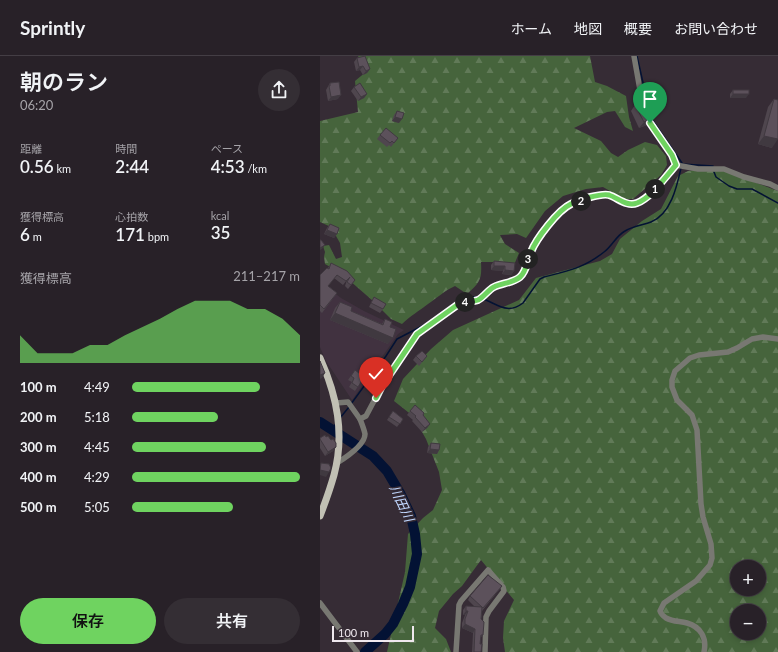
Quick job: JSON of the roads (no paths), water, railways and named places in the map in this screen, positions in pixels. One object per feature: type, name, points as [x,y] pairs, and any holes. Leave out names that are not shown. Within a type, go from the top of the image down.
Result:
[{"type":"main road","points":[[320,358],[330,380],[339,418],[337,463],[320,516]]},
{"type":"street","points":[[634,56],[645,115],[680,166],[698,169],[724,169],[778,188]]},
{"type":"street","points":[[360,419],[366,416],[382,386],[417,334],[460,303],[467,300],[477,301],[494,287],[520,277],[526,266],[531,251],[542,234],[560,213],[571,203],[602,194],[631,204],[637,203],[648,197],[680,166]]},
{"type":"street","points":[[704,652],[706,646],[705,638],[698,628],[688,623],[673,621],[664,617],[660,611],[664,603],[696,581],[710,565],[712,558],[711,544],[703,517],[701,504],[697,430],[692,415],[677,400],[672,387],[672,380],[675,371],[699,355],[728,352],[752,338],[778,340]]},
{"type":"street","points":[[336,403],[348,402],[360,419],[365,435],[364,439],[350,454],[337,463]]},
{"type":"street","points":[[456,652],[459,605],[488,570],[503,587],[504,592],[486,617],[485,652]]},
{"type":"street","points":[[320,603],[357,652]]},
{"type":"waterway","points":[[637,56],[651,118],[682,163]]},
{"type":"waterway","points":[[682,164],[713,166]]},
{"type":"waterway","points":[[483,299],[507,308],[517,306],[523,303],[540,279],[590,262],[607,250],[619,236],[628,229],[651,222],[658,218],[664,213],[672,199],[681,168]]},
{"type":"waterway","points":[[714,172],[716,177],[729,186],[737,189],[752,189],[778,203]]},
{"type":"waterway","points":[[447,309],[458,301],[466,298],[479,298]]},
{"type":"waterway","points":[[351,404],[397,339],[426,324]]},
{"type":"waterway","points":[[340,418],[349,407]]},
{"type":"waterway","name":"川田川","points":[[320,422],[373,456],[387,471],[411,516],[415,534],[417,554],[410,587],[403,604],[393,624],[385,634],[365,652]]},
{"type":"waterway","name":"川田川","points":[[332,430],[335,425]]}]
